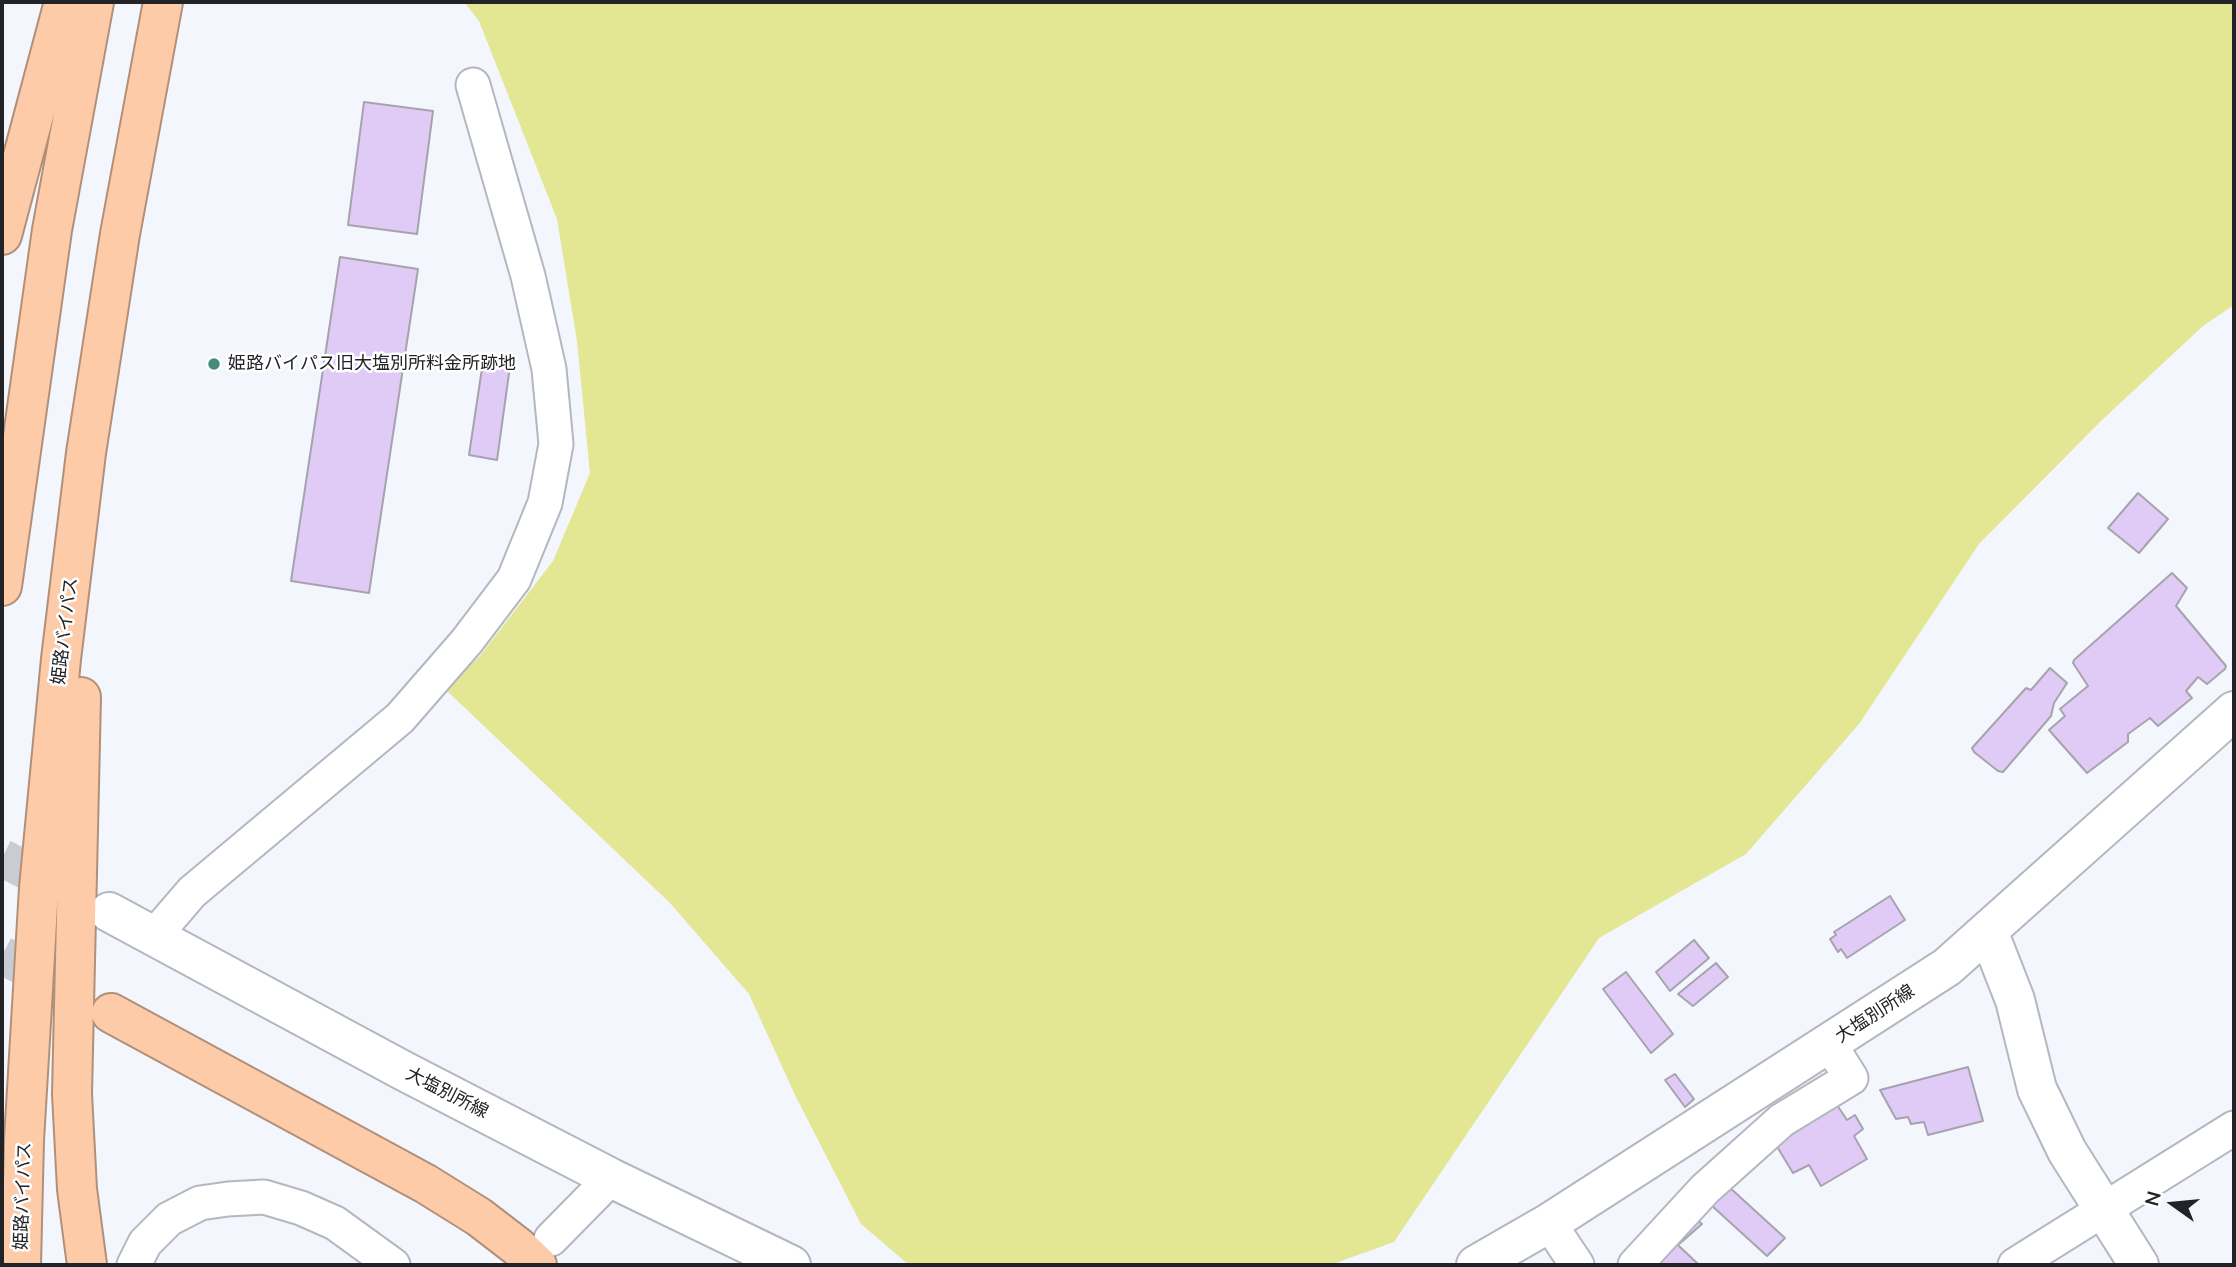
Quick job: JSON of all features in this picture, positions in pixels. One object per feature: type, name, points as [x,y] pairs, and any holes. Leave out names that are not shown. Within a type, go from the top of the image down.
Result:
[{"type":"highway","points":[[2,235],[64,2]]},
{"type":"highway","points":[[2,586],[51,230],[94,2]]},
{"type":"highway","name":"姫路バイパス","points":[[21,1265],[24,1140],[39,888],[61,659],[86,453],[120,234],[163,2]]},
{"type":"highway","points":[[86,453],[72,1094],[77,1189],[87,1265]]},
{"type":"highway","points":[[502,1265],[456,1229],[416,1204],[109,1025],[426,1184],[479,1217],[518,1247],[544,1252]]},
{"type":"main road","name":"大塩別所線","points":[[1476,1265],[1549,1223],[1947,967],[2234,711]]},
{"type":"main road","name":"大塩別所線","points":[[109,912],[402,1070],[611,1178],[791,1265]]},
{"type":"main road","points":[[1989,931],[2014,1000],[2038,1089],[2067,1151],[2139,1265]]},
{"type":"street","points":[[155,935],[192,892],[400,718],[467,641],[514,579],[545,503],[556,444],[549,369],[528,276],[473,85]]},
{"type":"street","points":[[1635,1265],[1705,1189],[1782,1120],[1851,1077],[1829,1043]]},
{"type":"street","points":[[2015,1265],[2234,1128]]},
{"type":"street","points":[[544,1252],[611,1178]]},
{"type":"street","points":[[134,1265],[145,1243],[169,1219],[200,1203],[264,1198],[301,1208],[335,1223],[393,1265]]},
{"type":"street","points":[[1549,1223],[1577,1265]]},
{"type":"green space","points":[[464,2],[2234,2],[2234,305],[2203,326],[2102,420],[1979,544],[1859,724],[1746,854],[1599,938],[1394,1242],[1330,1265],[909,1265],[861,1224],[795,1095],[749,994],[670,903],[445,689],[479,657],[553,561],[590,473],[577,341],[557,219],[479,21]]},
{"type":"building","points":[[364,102],[433,111],[417,234],[348,225]]},
{"type":"building","points":[[340,257],[418,269],[369,593],[291,581]]},
{"type":"building","points":[[484,355],[511,359],[497,460],[469,455]]},
{"type":"building","points":[[2138,493],[2168,519],[2139,553],[2108,528]]},
{"type":"building","points":[[2172,573],[2187,588],[2176,606],[2226,666],[2225,669],[2207,684],[2198,677],[2186,691],[2192,698],[2158,726],[2150,718],[2128,734],[2128,742],[2087,773],[2049,730],[2065,716],[2060,709],[2088,686],[2073,663],[2074,660]]},
{"type":"building","points":[[2050,668],[2067,683],[2054,703],[2051,716],[2003,772],[1998,771],[1972,748],[2026,688],[2031,690]]},
{"type":"building","points":[[1890,896],[1905,920],[1847,958],[1841,949],[1838,952],[1830,939],[1836,935],[1834,932]]},
{"type":"building","points":[[1694,940],[1709,958],[1670,991],[1656,972]]},
{"type":"building","points":[[1716,963],[1728,977],[1693,1006],[1678,994]]},
{"type":"building","points":[[1626,972],[1673,1034],[1651,1053],[1603,989]]},
{"type":"building","points":[[1968,1067],[1983,1121],[1928,1135],[1924,1122],[1911,1124],[1908,1117],[1896,1119],[1880,1090]]},
{"type":"building","points":[[1675,1074],[1694,1099],[1685,1107],[1665,1080]]},
{"type":"building","points":[[1837,1105],[1847,1120],[1855,1115],[1863,1129],[1854,1136],[1867,1159],[1821,1186],[1809,1165],[1793,1173],[1776,1145]]},
{"type":"building","points":[[1728,1186],[1785,1238],[1767,1256],[1711,1205]]},
{"type":"building","points":[[1693,1216],[1702,1224],[1678,1245],[1699,1265],[1649,1265]]},
{"type":"tunnel","points":[[2,858],[69,892]]},
{"type":"tunnel","points":[[2,955],[102,1009]]},
{"type":"place","name":"姫路バイパス旧大塩別所料金所跡地","points":[[214,364]]}]
